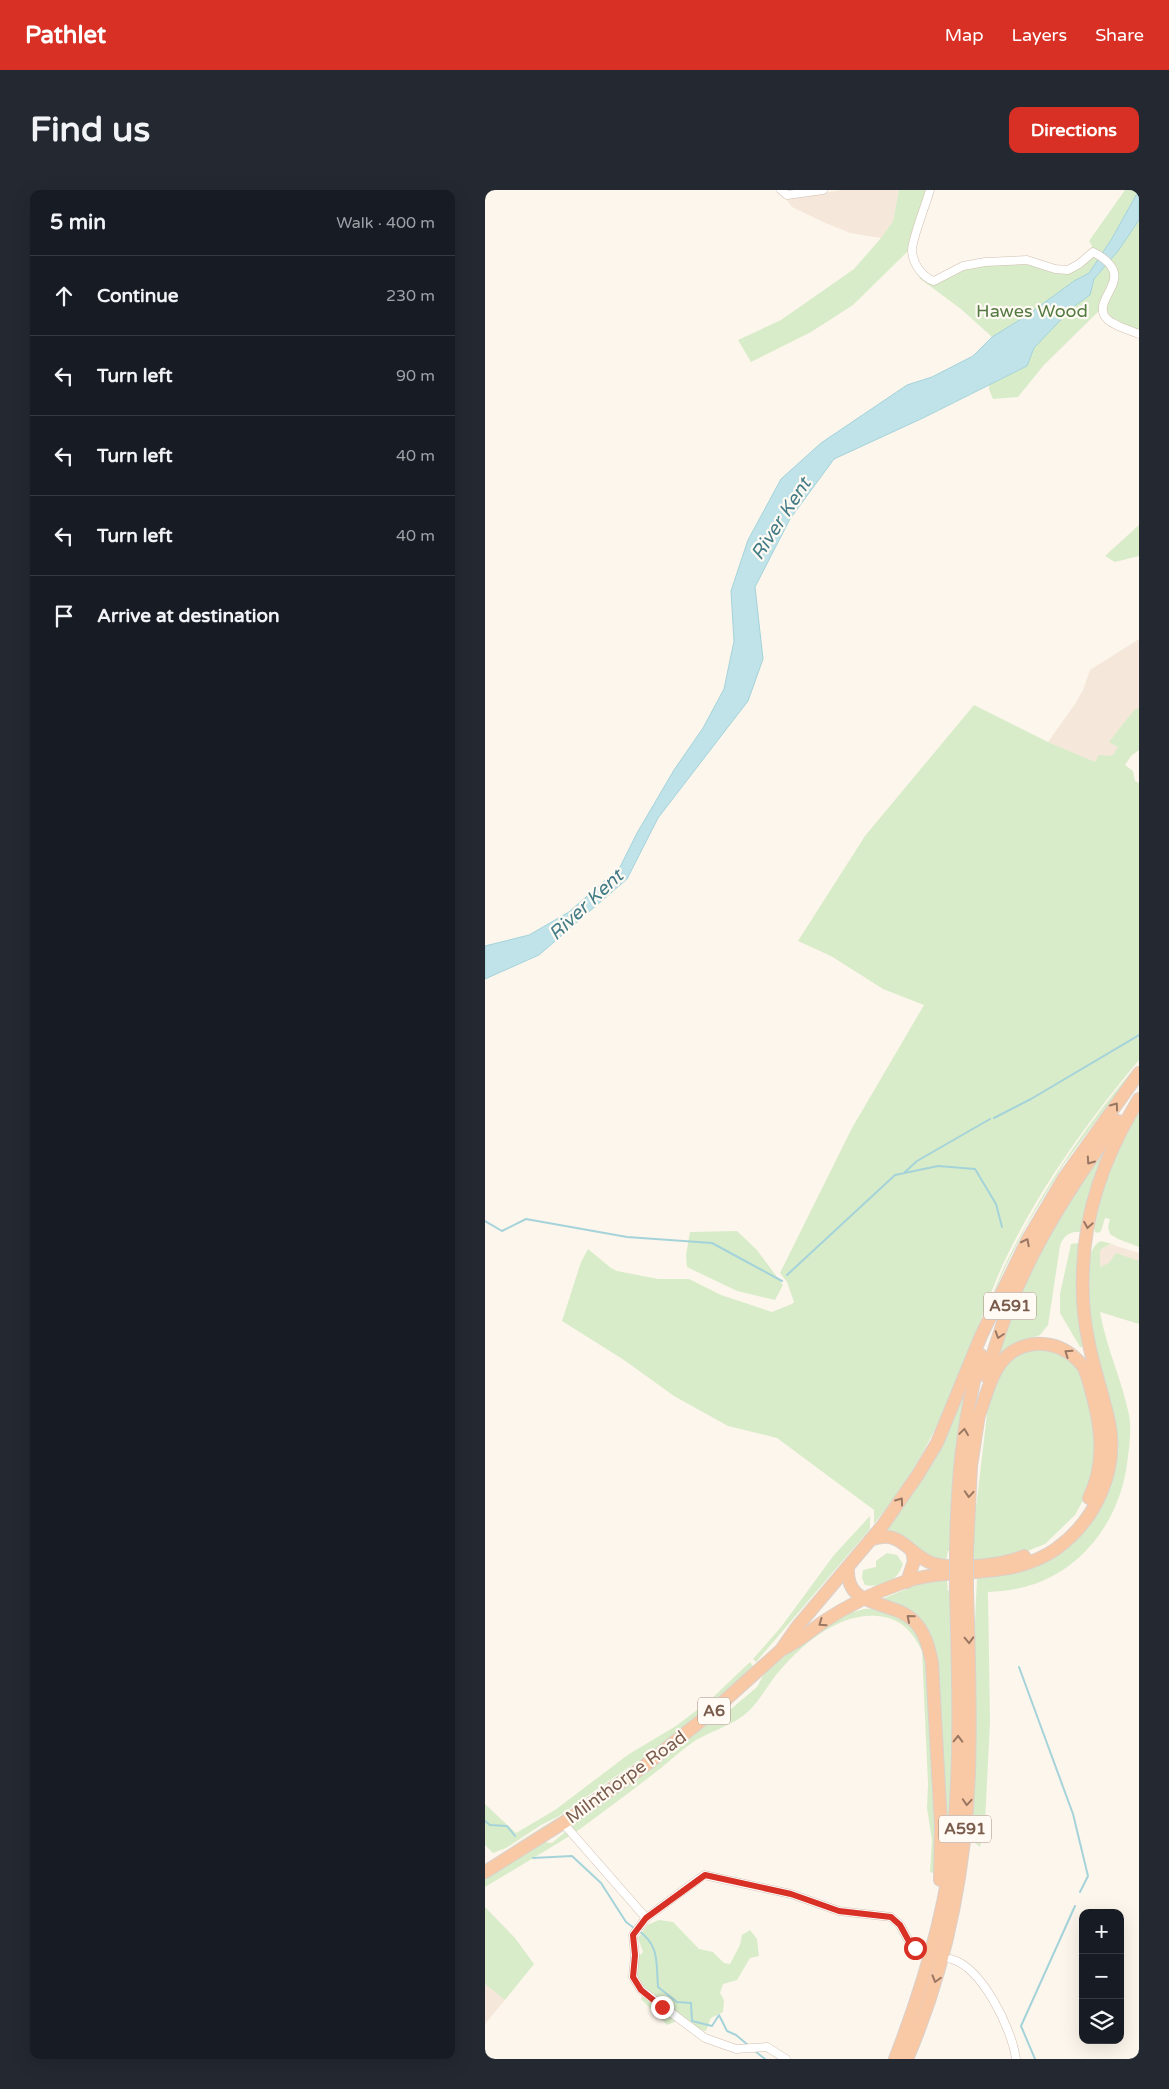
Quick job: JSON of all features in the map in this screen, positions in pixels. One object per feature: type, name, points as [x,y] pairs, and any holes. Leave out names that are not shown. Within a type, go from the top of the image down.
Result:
[{"type":"highway","name":"A591","points":[[895,2059],[924,1976],[941,1905],[954,1832],[958,1774],[961,1591],[958,1487],[966,1420],[983,1350],[1005,1286],[1028,1239],[1056,1191],[1139,1073]]},
{"type":"highway","name":"A591","points":[[961,1550],[977,1421],[999,1333],[1032,1256],[1070,1189],[1139,1093]]},
{"type":"highway","points":[[864,1599],[907,1582],[943,1574],[1009,1570],[1039,1559],[1069,1538],[1080,1527],[1099,1498],[1108,1474],[1111,1441],[1109,1424],[1084,1316],[1084,1252],[1091,1209],[1105,1162],[1118,1134],[1139,1100]]},
{"type":"highway","points":[[941,1905],[938,1772],[932,1663],[928,1645],[924,1634],[915,1622],[902,1612],[864,1599],[854,1593],[847,1580],[848,1567],[908,1490],[937,1443],[981,1336],[1005,1286]]},
{"type":"highway","points":[[870,1540],[879,1536],[896,1538],[905,1543],[912,1551],[935,1564],[952,1566],[989,1564],[1019,1559],[1047,1546],[1069,1528],[1084,1509],[1098,1475],[1101,1446],[1095,1403],[1084,1366],[1071,1354],[1055,1346],[1029,1344],[1013,1351],[994,1373],[977,1421]]},
{"type":"highway","points":[[907,1582],[914,1561],[912,1551]]},
{"type":"highway","name":"Milnthorpe Road","points":[[485,1872],[563,1823],[643,1767],[737,1691],[781,1650],[789,1636],[848,1567]]},
{"type":"highway","name":"A591","points":[[907,2059],[923,2022],[944,1950],[964,1841],[970,1724],[961,1591]]},
{"type":"highway","name":"Milnthorpe Road","points":[[781,1650],[793,1645],[841,1611],[864,1599]]},
{"type":"street","points":[[781,190],[787,195],[795,196],[823,190]]},
{"type":"street","points":[[930,190],[911,250],[916,265],[924,278],[933,281],[963,266],[985,262],[1027,260],[1055,269],[1068,270],[1079,264],[1091,253],[1095,253],[1112,267],[1115,272],[1114,284],[1104,306],[1104,314],[1109,320],[1139,334]]},
{"type":"street","points":[[563,1823],[644,1920]]},
{"type":"street","points":[[786,2059],[767,2047],[736,2049],[705,2038],[641,1990],[633,1977],[635,1955],[633,1935],[644,1920],[705,1875],[791,1894],[839,1911],[891,1917],[900,1925],[911,1945],[922,1951]]},
{"type":"street","points":[[951,1959],[975,1976],[989,1994],[1010,2035],[1016,2059]]},
{"type":"shaded area","points":[[840,190],[899,190],[893,221],[881,238],[850,233],[823,222],[792,207],[786,199]]},
{"type":"shaded area","points":[[1139,639],[1139,732],[1113,771],[1048,742],[1075,704],[1083,690],[1090,670]]},
{"type":"shaded area","points":[[1110,1244],[1139,1253],[1139,1324],[1100,1268],[1100,1250]]},
{"type":"shaded area","points":[[485,1984],[505,2000],[485,2024]]},
{"type":"green space","points":[[899,190],[927,190],[907,252],[853,305],[811,332],[751,362],[738,340],[781,320],[854,269],[893,221]]},
{"type":"green space","name":"Hawes Wood","points":[[1125,190],[1139,190],[1139,334],[1117,324],[1103,307],[1044,365],[1018,397],[993,399],[989,389],[992,337],[961,309],[919,278],[934,281],[985,262],[1027,260],[1068,270],[1088,257],[1092,246],[1089,241]]},
{"type":"green space","points":[[1139,525],[1139,556],[1115,562],[1105,556]]},
{"type":"green space","points":[[974,705],[1048,742],[1095,762],[1099,755],[1112,756],[1118,747],[1109,742],[1134,710],[1139,708],[1139,750],[1131,756],[1125,765],[1133,771],[1135,781],[1139,783],[1139,1060],[1082,1132],[1032,1210],[1003,1264],[957,1382],[927,1445],[903,1485],[874,1524],[874,1510],[777,1438],[728,1426],[674,1396],[624,1360],[562,1321],[581,1262],[588,1249],[617,1271],[658,1279],[689,1279],[721,1295],[772,1312],[794,1302],[787,1282],[780,1273],[852,1128],[924,1005],[883,989],[831,956],[798,941],[865,836]]},
{"type":"green space","points":[[1139,1063],[1064,1164],[1026,1226],[1004,1270],[934,1440],[1003,1269],[1017,1241],[1064,1161],[1100,1111]]},
{"type":"green space","points":[[1139,1106],[1139,1247],[1110,1234],[1108,1227],[1110,1219],[1105,1218],[1101,1231],[1098,1233],[1094,1229],[1116,1147]]},
{"type":"green space","points":[[1109,1144],[1081,1232],[1073,1232],[1067,1235],[1060,1246],[1048,1325],[1040,1335],[1016,1344],[996,1358],[1035,1260],[1070,1198]]},
{"type":"green space","points":[[737,1231],[757,1250],[783,1285],[775,1300],[737,1291],[687,1267],[686,1255],[690,1232]]},
{"type":"green space","points":[[1101,1241],[1116,1245],[1110,1244],[1100,1250],[1100,1267],[1109,1263],[1116,1253],[1139,1261],[1139,1324],[1100,1312],[1129,1415],[1130,1433],[1127,1464],[1115,1507],[1091,1545],[1076,1560],[1058,1573],[1037,1583],[1012,1590],[988,1592],[990,1722],[985,1822],[980,1847],[974,1842],[972,1776],[977,1578],[1014,1573],[1046,1561],[1074,1541],[1098,1512],[1089,1267],[1093,1249]]},
{"type":"green space","points":[[1079,1243],[1081,1245],[1079,1310],[1083,1347],[1080,1347],[1060,1313],[1060,1294],[1071,1244]]},
{"type":"green space","points":[[1030,1349],[1059,1352],[1079,1370],[1091,1404],[1097,1447],[1086,1495],[1075,1515],[1045,1544],[1015,1556],[974,1560],[974,1550],[971,1550],[988,1406],[993,1388],[1009,1359]]},
{"type":"green space","points":[[964,1393],[966,1393],[951,1551],[948,1551],[946,1561],[926,1556],[903,1536],[892,1531],[885,1531]]},
{"type":"green space","points":[[870,1516],[870,1529],[756,1662],[753,1659],[781,1627],[834,1555]]},
{"type":"green space","points":[[887,1553],[897,1555],[903,1564],[901,1570],[889,1582],[871,1586],[865,1585],[862,1578],[863,1570],[876,1567],[876,1561]]},
{"type":"green space","points":[[947,1580],[948,1591],[952,1592],[955,1743],[947,1850],[929,1640],[882,1599],[916,1585]]},
{"type":"green space","points":[[878,1608],[889,1611],[913,1626],[926,1648],[935,1780],[936,1874],[930,1872],[932,1840],[927,1808],[928,1784],[922,1651],[914,1637],[905,1627],[893,1620],[877,1616],[862,1616],[848,1620],[834,1626],[808,1643],[776,1675],[756,1704],[746,1714],[696,1740],[576,1832],[573,1831],[572,1826],[574,1823],[683,1744],[704,1726],[724,1715],[757,1687],[764,1674],[787,1654],[823,1628],[850,1613]]},
{"type":"green space","points":[[750,1662],[753,1666],[745,1674],[755,1667],[671,1739],[556,1821],[507,1849],[575,1807],[650,1752],[559,1816],[541,1825],[506,1848],[493,1853],[485,1845],[485,1804],[516,1833],[555,1810],[629,1754],[676,1726],[710,1700]]},
{"type":"green space","points":[[565,1832],[568,1837],[485,1887],[485,1879],[543,1842],[552,1843]]},
{"type":"green space","points":[[485,1907],[515,1938],[534,1964],[505,2000],[485,1984]]},
{"type":"green space","points":[[659,1920],[673,1922],[699,1949],[713,1952],[724,1963],[730,1964],[740,1945],[742,1935],[750,1930],[757,1939],[759,1956],[750,1958],[737,1980],[723,1984],[720,1993],[724,2000],[723,2012],[711,2018],[706,2031],[685,2026],[677,2021],[667,2025],[641,1999],[644,1990],[637,1977],[637,1958],[643,1952],[638,1938],[647,1925]]},
{"type":"water","name":"River Kent","points":[[1139,190],[1139,220],[1118,251],[1094,279],[1090,295],[1073,307],[1034,348],[1027,366],[923,418],[834,459],[790,519],[755,587],[763,659],[748,701],[658,818],[627,879],[539,955],[485,979],[485,946],[529,935],[569,912],[620,867],[637,833],[674,770],[703,728],[724,689],[734,641],[731,591],[748,540],[781,479],[821,443],[907,385],[932,377],[973,356],[992,337],[1026,316],[1074,281],[1089,273],[1111,240]]},
{"type":"waterway","points":[[994,1118],[1031,1099],[1139,1035]]},
{"type":"waterway","points":[[905,1172],[917,1161],[990,1119]]},
{"type":"waterway","points":[[787,1275],[895,1175],[938,1166],[975,1169],[996,1204],[1002,1227]]},
{"type":"waterway","points":[[485,1221],[502,1231],[526,1219],[627,1237],[712,1243],[782,1281]]},
{"type":"waterway","points":[[1019,1667],[1073,1814],[1088,1876],[1080,1892]]},
{"type":"waterway","points":[[485,1821],[490,1825],[507,1826],[515,1836]]},
{"type":"waterway","points":[[533,1858],[572,1856],[601,1883],[626,1922],[634,1928]]},
{"type":"waterway","points":[[1035,2059],[1021,2026],[1075,1906]]},
{"type":"waterway","points":[[638,1930],[645,1936],[653,1948],[657,1962],[658,1987],[677,2002],[691,2003],[692,2021],[712,2026],[719,2015],[727,2031],[736,2035],[748,2045]]},
{"type":"waterway","points":[[755,2051],[765,2059]]},
{"type":"route","points":[[662,2007],[641,1990],[633,1977],[635,1955],[633,1935],[646,1918],[705,1875],[791,1894],[839,1911],[891,1917],[900,1925],[911,1945],[915,1948]]}]
